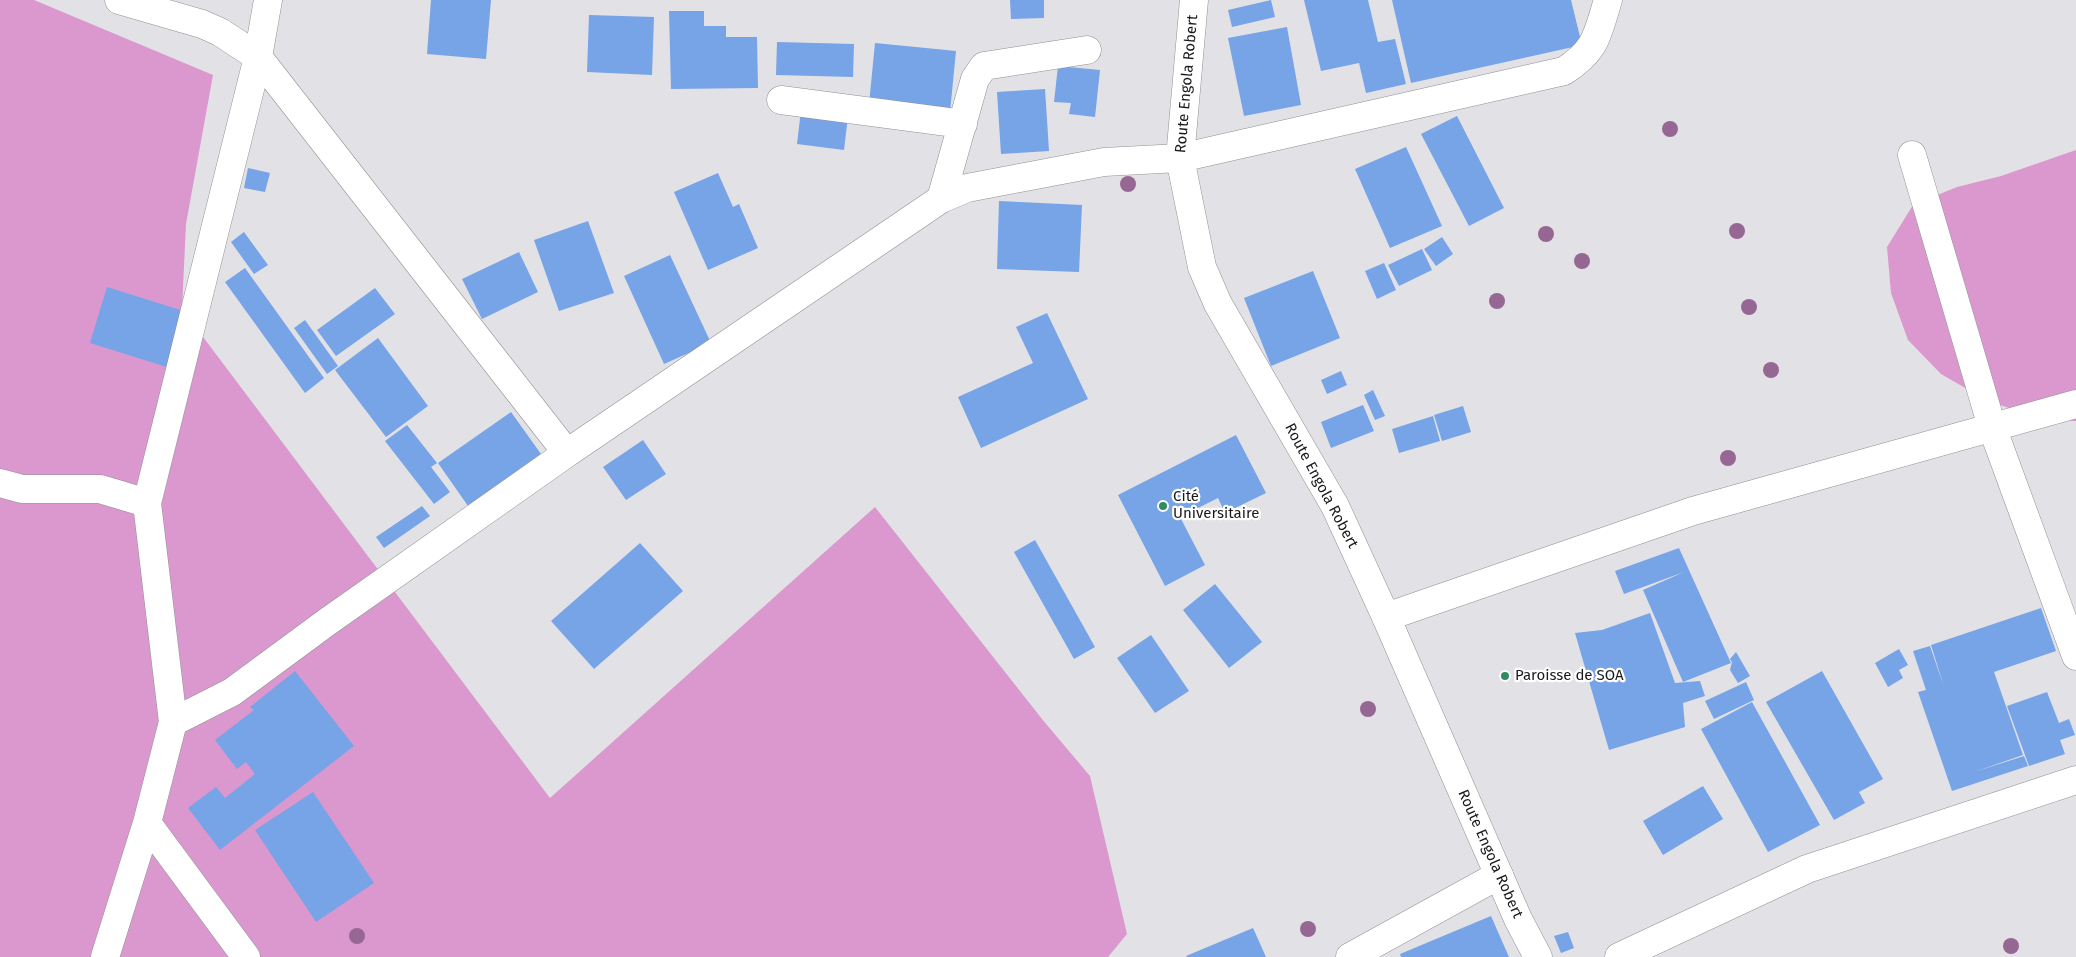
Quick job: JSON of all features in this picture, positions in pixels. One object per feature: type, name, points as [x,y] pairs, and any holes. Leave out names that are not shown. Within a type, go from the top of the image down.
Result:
[{"type":"street","points":[[118,0],[202,24],[220,32],[258,57],[567,453]]},
{"type":"street","points":[[105,957],[147,823],[173,722],[147,503],[258,57],[268,0]]},
{"type":"street","name":"Route Engola Robert","points":[[1194,0],[1180,158],[1202,267],[1214,294],[1334,506],[1386,618],[1499,875],[1538,957]]},
{"type":"street","points":[[173,722],[232,692],[327,622],[567,453],[941,199],[967,188],[1104,162],[1180,158],[1564,71],[1578,62],[1592,48],[1608,0]]},
{"type":"street","points":[[941,199],[976,79],[984,66],[1087,50]]},
{"type":"street","points":[[780,100],[963,124]]},
{"type":"street","points":[[1912,155],[1992,427],[2076,656]]},
{"type":"street","points":[[1386,618],[1692,511],[2076,404]]},
{"type":"street","points":[[0,483],[22,488],[100,489],[147,503]]},
{"type":"street","points":[[1619,957],[1807,868],[2076,780]]},
{"type":"street","points":[[147,823],[246,957]]},
{"type":"street","points":[[1350,957],[1499,875]]},
{"type":"shaded area","points":[[0,0],[34,0],[213,75],[186,224],[182,309],[550,798],[875,507],[1042,719],[1090,776],[1127,934],[1108,957],[0,957]]},
{"type":"shaded area","points":[[2076,150],[2076,421],[2072,421],[2029,415],[1986,400],[1941,374],[1908,340],[1891,293],[1887,247],[1913,205],[1957,187],[2001,176]]},
{"type":"building","points":[[431,0],[491,0],[486,59],[427,54]]},
{"type":"building","points":[[1010,0],[1044,0],[1044,18],[1011,19]]},
{"type":"building","points":[[1271,0],[1275,17],[1232,27],[1228,10]]},
{"type":"building","points":[[1304,0],[1368,0],[1378,42],[1395,39],[1406,84],[1366,93],[1359,63],[1321,71]]},
{"type":"building","points":[[1392,0],[1571,0],[1582,45],[1411,83]]},
{"type":"building","points":[[669,11],[704,11],[704,26],[726,26],[726,37],[757,37],[758,88],[671,89]]},
{"type":"building","points":[[589,15],[654,17],[652,75],[587,72]]},
{"type":"building","points":[[1287,27],[1301,105],[1244,116],[1228,38]]},
{"type":"building","points":[[777,42],[854,44],[853,77],[776,75]]},
{"type":"building","points":[[875,43],[956,51],[950,112],[869,104]]},
{"type":"building","points":[[1058,66],[1100,70],[1095,117],[1069,114],[1071,103],[1054,102]]},
{"type":"building","points":[[1045,89],[1049,151],[1001,154],[997,92]]},
{"type":"building","points":[[801,110],[848,116],[844,150],[797,144]]},
{"type":"building","points":[[1457,116],[1504,208],[1469,226],[1421,134]]},
{"type":"building","points":[[1406,147],[1442,226],[1390,248],[1355,169]]},
{"type":"building","points":[[248,168],[270,173],[265,192],[244,188]]},
{"type":"building","points":[[718,173],[733,207],[739,204],[758,248],[708,270],[674,192]]},
{"type":"building","points":[[999,201],[1082,205],[1079,272],[997,269]]},
{"type":"building","points":[[588,221],[614,293],[559,311],[534,240]]},
{"type":"building","points":[[244,232],[268,265],[254,274],[231,242]]},
{"type":"building","points":[[1442,237],[1453,254],[1436,266],[1424,249]]},
{"type":"building","points":[[1422,249],[1432,270],[1399,286],[1388,265]]},
{"type":"building","points":[[519,252],[538,292],[482,319],[462,279]]},
{"type":"building","points":[[670,255],[711,343],[664,364],[624,276]]},
{"type":"building","points":[[1384,263],[1396,290],[1377,299],[1365,271]]},
{"type":"building","points":[[245,268],[324,378],[305,393],[225,282]]},
{"type":"building","points":[[1313,271],[1340,338],[1271,366],[1244,298]]},
{"type":"building","points":[[107,287],[190,313],[173,369],[90,343]]},
{"type":"building","points":[[375,288],[395,314],[336,356],[317,330]]},
{"type":"building","points":[[1047,313],[1088,399],[981,448],[958,397],[1033,363],[1016,327]]},
{"type":"building","points":[[305,320],[338,366],[327,374],[294,328]]},
{"type":"building","points":[[378,338],[428,406],[386,437],[335,370]]},
{"type":"building","points":[[1341,371],[1347,385],[1327,394],[1321,380]]},
{"type":"building","points":[[1373,390],[1385,416],[1375,420],[1364,395]]},
{"type":"building","points":[[1363,405],[1374,431],[1331,448],[1321,422]]},
{"type":"building","points":[[1463,406],[1471,432],[1442,441],[1434,415]]},
{"type":"building","points":[[511,412],[541,454],[468,506],[438,463]]},
{"type":"building","points":[[1433,416],[1440,441],[1399,453],[1392,429]]},
{"type":"building","points":[[407,425],[437,463],[431,467],[450,492],[434,504],[385,441]]},
{"type":"building","name":"Cité Universitaire","points":[[1236,435],[1266,493],[1225,513],[1218,498],[1180,517],[1205,565],[1165,586],[1118,495]]},
{"type":"building","points":[[643,440],[666,474],[626,500],[603,467]]},
{"type":"building","points":[[422,506],[430,516],[384,548],[376,537]]},
{"type":"building","points":[[1035,540],[1095,647],[1074,659],[1014,552]]},
{"type":"building","points":[[640,543],[683,591],[594,669],[551,621]]},
{"type":"building","points":[[1679,548],[1731,663],[1683,682],[1643,590],[1684,572],[1624,594],[1615,571]]},
{"type":"building","points":[[1215,584],[1262,642],[1229,668],[1183,610]]},
{"type":"building","points":[[2041,608],[2056,651],[1994,672],[2023,755],[1974,772],[2024,756],[2028,766],[1952,791],[1918,692],[1926,690],[1913,651],[1930,646],[1944,687],[1931,645]]},
{"type":"building","points":[[1650,613],[1675,683],[1700,681],[1705,696],[1683,703],[1685,727],[1609,750],[1575,633],[1602,630]]},
{"type":"building","points":[[1151,635],[1189,691],[1155,713],[1117,658]]},
{"type":"building","points":[[1899,649],[1908,665],[1899,670],[1903,678],[1888,687],[1875,663]]},
{"type":"building","points":[[1736,652],[1750,676],[1738,683],[1730,670],[1732,662],[1730,659]]},
{"type":"building","points":[[295,671],[354,746],[220,850],[188,808],[216,787],[225,798],[255,774],[246,762],[237,769],[215,740],[254,710],[250,707]]},
{"type":"building","points":[[1822,671],[1883,779],[1859,792],[1865,803],[1834,820],[1766,702]]},
{"type":"building","points":[[1746,682],[1754,700],[1714,719],[1705,701]]},
{"type":"building","points":[[2047,692],[2059,723],[2069,719],[2075,735],[2060,740],[2065,754],[2029,766],[2007,706]]},
{"type":"building","points":[[1752,702],[1820,825],[1768,852],[1701,729]]},
{"type":"building","points":[[1703,786],[1723,819],[1663,855],[1643,821]]},
{"type":"building","points":[[313,792],[374,883],[316,922],[255,830]]},
{"type":"building","points":[[1491,916],[1509,957],[1401,957],[1400,954]]},
{"type":"building","points":[[1253,928],[1266,957],[1186,956]]},
{"type":"building","points":[[1568,932],[1574,948],[1561,953],[1554,936]]},
{"type":"place","name":"Cité Universitaire","points":[[1163,506]]},
{"type":"place","name":"Paroisse de SOA","points":[[1505,676]]}]
